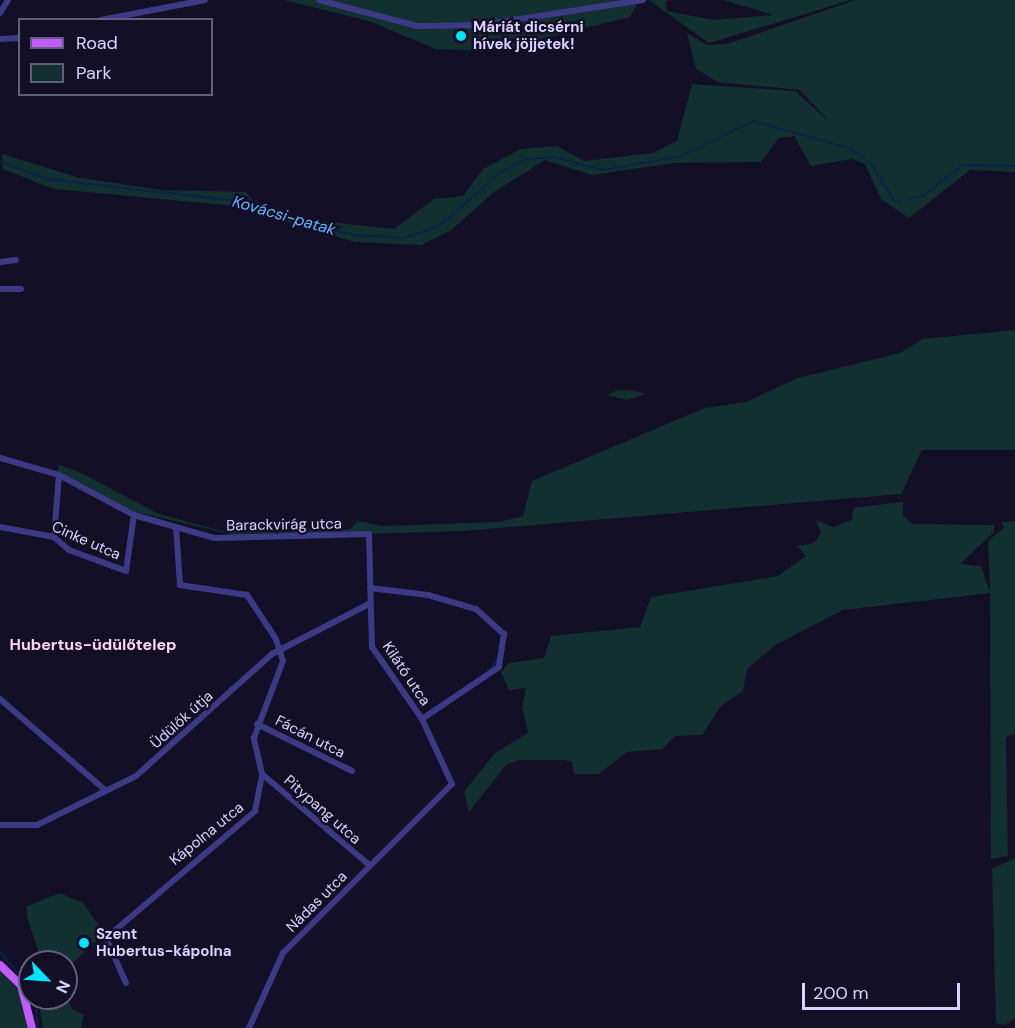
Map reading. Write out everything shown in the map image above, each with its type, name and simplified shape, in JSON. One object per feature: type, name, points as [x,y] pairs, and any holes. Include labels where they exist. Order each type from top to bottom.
[{"type":"main road","points":[[0,965],[21,985],[32,1028]]},
{"type":"street","points":[[0,13],[8,0]]},
{"type":"street","points":[[111,18],[205,0]]},
{"type":"street","points":[[319,0],[417,26],[481,25],[643,0]]},
{"type":"street","points":[[0,39],[18,38]]},
{"type":"street","points":[[0,262],[15,260]]},
{"type":"street","points":[[0,289],[21,289]]},
{"type":"street","name":"Barackvirág utca","points":[[0,458],[59,475],[134,514],[176,527],[236,540],[369,534]]},
{"type":"street","points":[[54,537],[59,475]]},
{"type":"street","name":"Cinke utca","points":[[0,527],[54,537],[75,552],[126,571],[134,514]]},
{"type":"street","points":[[176,527],[180,585],[247,594],[282,652]]},
{"type":"street","name":"Kilátó utca","points":[[369,534],[369,604],[374,653],[422,719],[452,784]]},
{"type":"street","points":[[370,588],[428,595],[476,609],[504,634],[499,667],[422,719]]},
{"type":"street","name":"Üdülők útja","points":[[1,822],[37,825],[147,768],[272,654],[282,652],[369,604]]},
{"type":"street","name":"Kápolna utca","points":[[126,983],[105,942],[176,874],[250,818],[260,797],[262,774],[254,744],[257,724],[282,666],[282,652]]},
{"type":"street","points":[[0,699],[105,790]]},
{"type":"street","name":"Fácán utca","points":[[257,724],[352,771]]},
{"type":"street","name":"Pitypang utca","points":[[262,774],[367,863]]},
{"type":"street","name":"Nádas utca","points":[[249,1028],[283,954],[367,863],[452,784]]},
{"type":"green space","points":[[284,0],[639,0],[630,17],[544,38],[519,50],[496,46],[484,51],[436,49],[369,21]]},
{"type":"green space","points":[[649,0],[673,0],[666,1],[667,11],[714,20],[773,15],[723,0],[851,0],[709,43]]},
{"type":"green space","points":[[856,0],[1015,0],[1015,172],[970,170],[909,218],[881,199],[865,164],[852,159],[811,166],[794,136],[779,138],[761,162],[674,163],[592,175],[545,160],[493,193],[450,231],[421,245],[355,242],[236,206],[54,189],[3,169],[2,154],[80,178],[162,190],[246,192],[253,201],[301,219],[394,229],[434,199],[463,196],[483,169],[521,149],[557,146],[584,161],[653,153],[677,141],[692,84],[795,91],[830,122],[800,90],[718,82],[696,69],[687,33],[707,45],[727,44]]},
{"type":"green space","points":[[1015,330],[1015,450],[922,450],[901,494],[464,531],[243,537],[124,509],[57,472],[59,465],[81,473],[159,514],[226,532],[350,529],[358,521],[383,526],[499,522],[523,516],[532,481],[705,408],[746,402],[798,378],[900,353],[923,339]]},
{"type":"green space","points":[[617,390],[631,390],[645,394],[627,400],[607,395]]},
{"type":"green space","points":[[903,502],[903,516],[912,524],[994,525],[994,532],[960,564],[981,566],[990,592],[988,541],[1004,528],[1002,522],[1015,521],[1015,734],[1006,737],[1008,856],[991,859],[990,593],[843,610],[775,645],[747,669],[743,691],[721,706],[702,735],[675,736],[662,749],[627,752],[599,774],[574,774],[572,762],[565,760],[519,760],[506,765],[469,812],[464,792],[494,754],[528,733],[522,707],[526,688],[509,690],[501,672],[509,663],[544,658],[551,636],[640,627],[651,597],[778,576],[806,556],[797,546],[814,543],[821,533],[816,520],[833,527],[852,520],[853,508]]},
{"type":"green space","points":[[1015,858],[1015,1018],[1005,1025],[996,1023],[992,869]]},
{"type":"green space","points":[[60,893],[83,903],[104,933],[78,958],[78,950],[38,950],[27,917],[27,906]]},
{"type":"green space","points":[[0,968],[18,989],[18,1010],[25,1010],[29,1028],[0,1028]]},
{"type":"green space","points":[[40,1010],[74,1010],[84,1015],[81,1028],[43,1028]]},
{"type":"waterway","name":"Kovácsi-patak","points":[[0,161],[47,179],[246,202],[285,219],[355,235],[405,238],[440,226],[498,174],[526,159],[555,157],[603,170],[682,156],[754,121],[852,149],[872,164],[895,202],[901,201]]},
{"type":"waterway","name":"Kovácsi-patak","points":[[908,199],[925,195],[962,165],[1015,166]]},
{"type":"waterway","points":[[489,671],[497,660]]},
{"type":"waterway","points":[[0,952],[18,972]]},
{"type":"waterway","points":[[37,1010],[38,1028]]},
{"type":"place","name":"Máriát dicsérni hívek jöjjetek!","points":[[461,36]]},
{"type":"place","name":"Szent Hubertus-kápolna","points":[[84,943]]},
{"type":"district","name":"Hubertus-üdülőtelep","points":[[93,645]]}]
